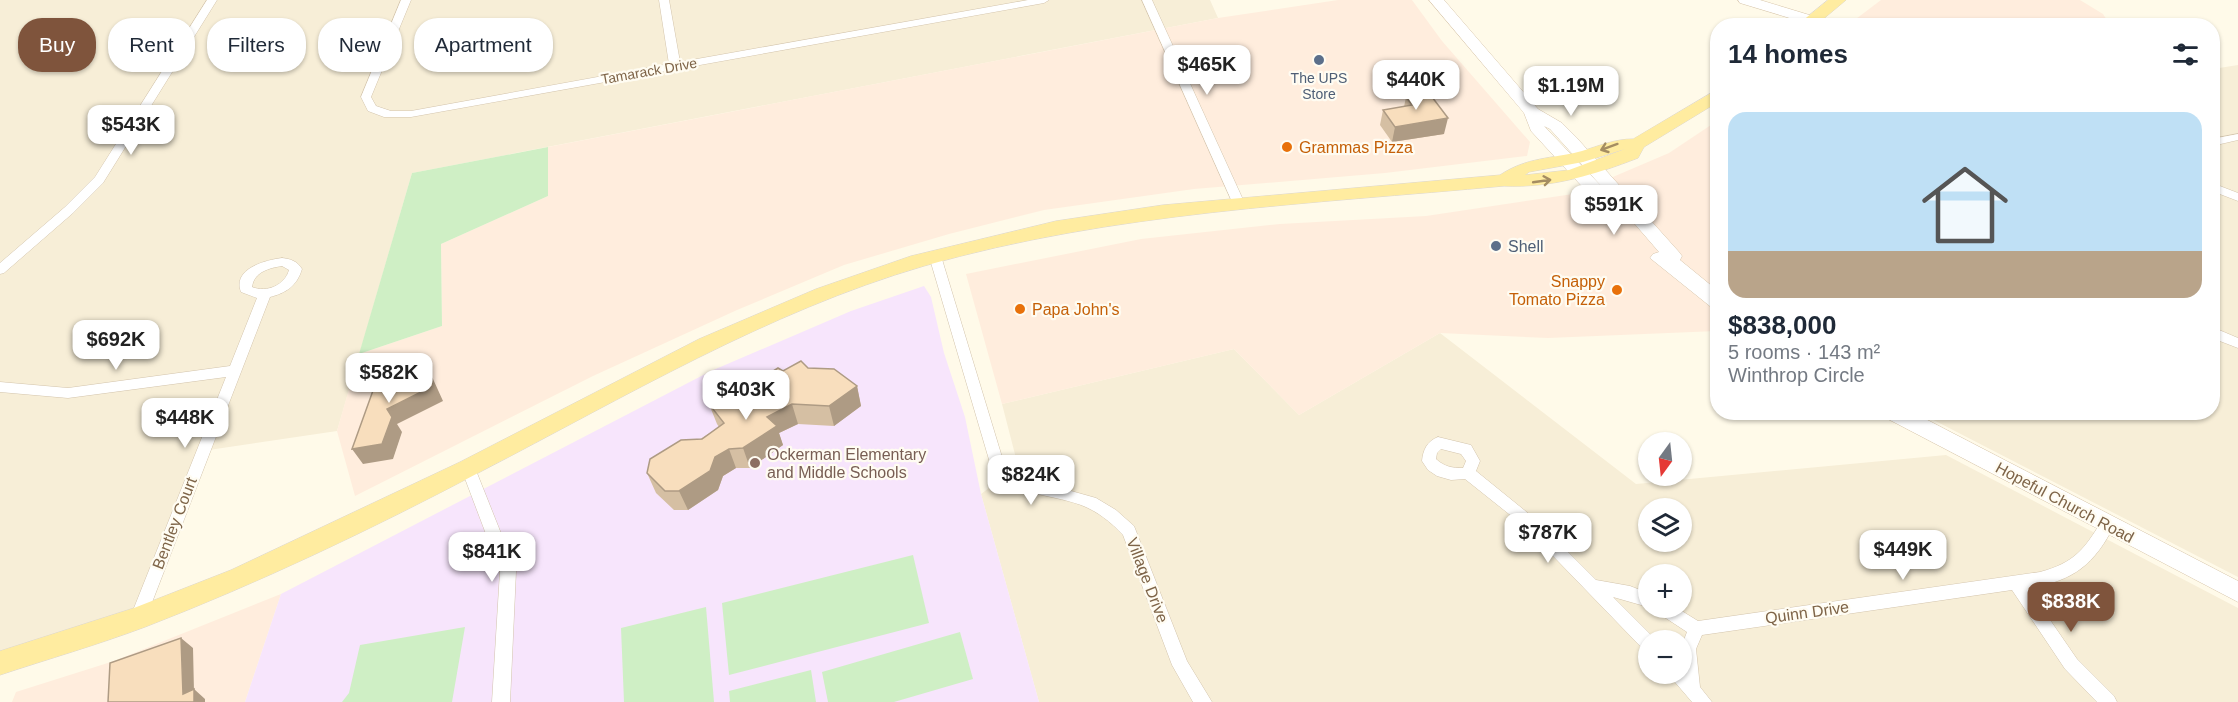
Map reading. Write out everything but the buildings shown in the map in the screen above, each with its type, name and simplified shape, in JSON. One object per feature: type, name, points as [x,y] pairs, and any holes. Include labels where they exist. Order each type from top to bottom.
[{"type":"main road","points":[[1436,0],[1532,112],[1537,128],[1580,164],[1660,259],[1671,262],[1710,295]]},
{"type":"main road","points":[[1745,0],[1794,18]]},
{"type":"main road","points":[[1814,18],[1838,0]]},
{"type":"main road","points":[[3,667],[138,618],[240,577],[468,468],[706,344],[762,318],[842,287],[935,256],[1056,227],[1163,211],[1504,180],[1534,183],[1580,164],[1632,154],[1636,144],[1710,99]]},
{"type":"main road","name":"Hopeful Church Road","points":[[1908,420],[2238,592]]},
{"type":"street","points":[[0,270],[69,210],[99,180],[212,0]]},
{"type":"street","name":"Tamarack Drive","points":[[406,0],[366,97],[372,109],[383,114],[411,114],[1044,0]]},
{"type":"street","points":[[664,0],[675,67]]},
{"type":"street","points":[[972,0],[976,12]]},
{"type":"street","points":[[1147,0],[1239,204]]},
{"type":"street","points":[[2220,141],[2238,137]]},
{"type":"street","points":[[2220,190],[2238,197]]},
{"type":"street","name":"Village Drive","points":[[935,256],[995,459],[1010,478],[1022,486],[1075,497],[1103,508],[1129,531],[1180,665],[1203,702]]},
{"type":"street","name":"Bentley Court","points":[[138,618],[232,371],[265,294]]},
{"type":"street","points":[[2220,335],[2238,343]]},
{"type":"street","points":[[0,387],[68,393],[232,371]]},
{"type":"street","points":[[468,468],[508,571],[501,702]]},
{"type":"street","points":[[1468,473],[1529,522],[1638,632]]},
{"type":"street","name":"Quinn Drive","points":[[1696,629],[2063,573],[2080,564],[2093,551],[2107,524]]},
{"type":"street","points":[[2014,582],[2071,664],[2108,702]]},
{"type":"street","points":[[1593,586],[1638,596]]},
{"type":"street","points":[[1679,618],[1696,629],[1688,649],[1697,696]]},
{"type":"street","points":[[1686,684],[1697,696]]},
{"type":"shaded area","points":[[0,0],[1210,0],[1218,18],[412,173],[337,431],[202,451],[138,618],[0,654]]},
{"type":"shaded area","points":[[1338,0],[1412,0],[1442,41],[1530,142],[1527,156],[1385,173],[1194,189],[1044,210],[949,234],[844,265],[737,310],[593,376],[355,496],[337,431],[359,354],[442,326],[441,244],[548,196],[548,147],[1218,18]]},
{"type":"shaded area","points":[[1881,0],[2080,0],[2103,14],[2106,18],[1857,18]]},
{"type":"shaded area","points":[[2238,65],[2238,577],[1934,420],[2220,420],[2220,68]]},
{"type":"shaded area","points":[[1710,126],[1710,331],[1548,338],[1440,333],[1299,415],[1234,349],[1002,404],[966,274],[1141,239],[1280,224],[1426,216],[1573,194],[1669,153]]},
{"type":"shaded area","name":"Ockerman Elementary and Middle Schools","points":[[924,286],[931,297],[944,353],[965,417],[981,494],[1039,702],[245,702],[281,594],[711,371],[851,311]]},
{"type":"shaded area","points":[[1440,333],[1638,486],[1692,486],[1692,479],[1946,455],[2238,608],[2238,702],[1039,702],[981,494],[1018,466],[1002,404],[1234,349],[1299,415]]},
{"type":"shaded area","points":[[281,594],[245,702],[12,702],[16,692],[114,661]]},
{"type":"green space","points":[[548,147],[548,196],[441,244],[442,326],[359,354],[412,173]]},
{"type":"green space","points":[[913,555],[929,623],[729,675],[722,603]]},
{"type":"green space","points":[[706,607],[714,702],[624,702],[621,628]]},
{"type":"green space","points":[[465,627],[452,702],[342,702],[349,693],[360,645]]},
{"type":"green space","points":[[960,632],[973,679],[894,702],[828,702],[822,672]]},
{"type":"green space","points":[[811,670],[816,702],[730,702],[729,691]]},
{"type":"place","name":"The UPS Store","points":[[1319,60]]},
{"type":"place","name":"Grammas Pizza","points":[[1287,147]]},
{"type":"place","name":"Shell","points":[[1496,246]]},
{"type":"place","name":"Snappy Tomato Pizza","points":[[1617,290]]},
{"type":"place","name":"Papa John's","points":[[1020,309]]},
{"type":"place","name":"Ockerman Elementary and Middle Schools","points":[[755,463]]}]
